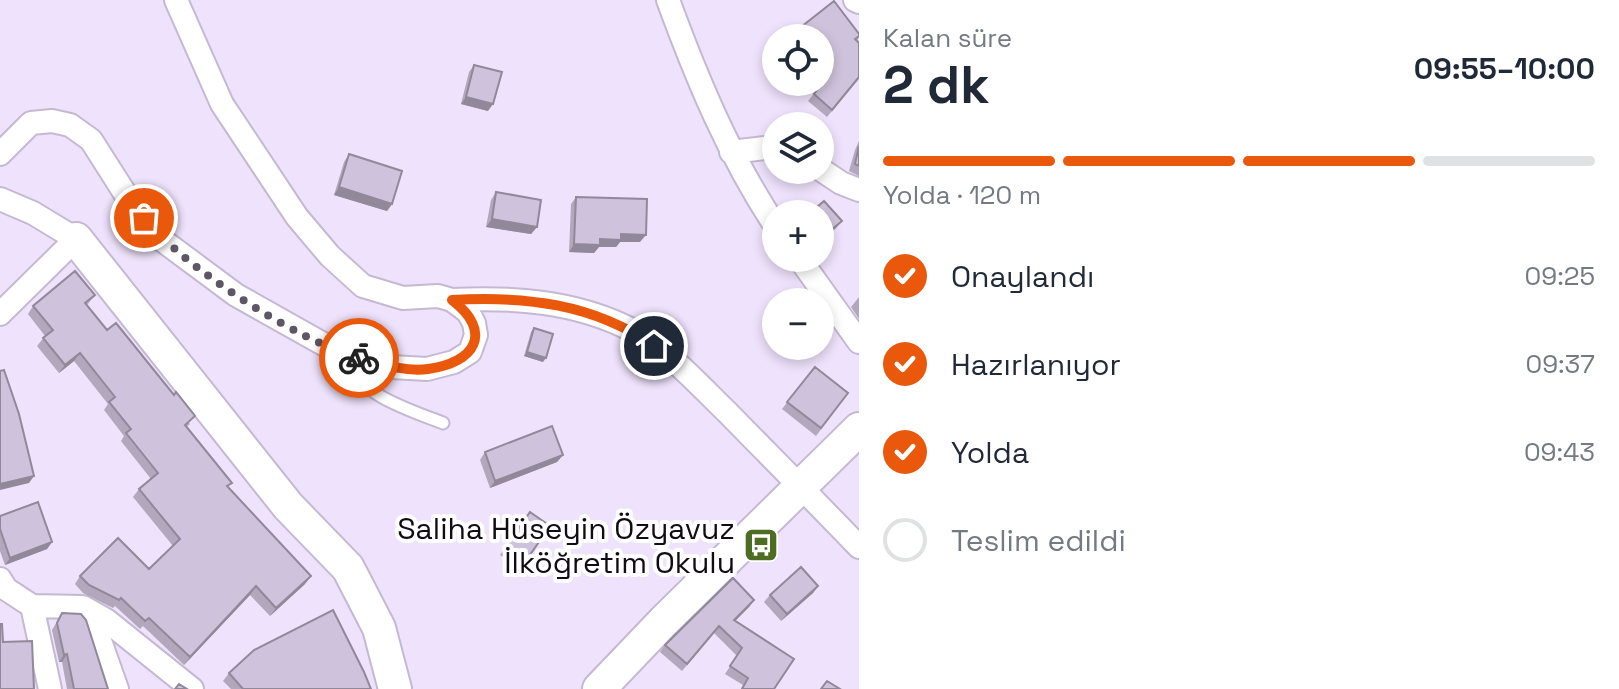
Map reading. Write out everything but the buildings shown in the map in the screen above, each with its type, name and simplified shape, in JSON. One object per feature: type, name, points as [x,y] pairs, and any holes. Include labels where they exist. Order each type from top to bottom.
[{"type":"street","points":[[176,0],[222,104],[297,217],[330,256],[363,286],[403,298],[438,296],[452,300],[503,297],[549,303],[591,314],[631,330],[676,362],[859,547]]},
{"type":"street","points":[[668,0],[696,76],[731,152],[762,204]]},
{"type":"street","points":[[0,154],[31,123],[52,121],[70,125],[91,140],[126,195],[162,240],[236,295],[334,350],[391,367],[427,369],[454,362],[470,352],[476,335],[468,312],[452,300]]},
{"type":"street","points":[[731,152],[762,148]]},
{"type":"street","points":[[834,178],[859,190]]},
{"type":"street","points":[[0,199],[33,213],[76,239],[288,506],[348,568],[379,628],[395,689]]},
{"type":"street","points":[[0,314],[76,239]]},
{"type":"street","points":[[809,272],[859,342]]},
{"type":"street","points":[[599,689],[859,429]]},
{"type":"street","points":[[0,579],[6,589],[32,606],[83,607],[106,620],[192,689]]},
{"type":"street","points":[[32,606],[50,689]]},
{"type":"street","points":[[83,607],[93,621],[117,689]]},
{"type":"lane","points":[[334,350],[350,373],[379,398],[443,423]]},
{"type":"way so far","points":[[144,218],[162,240],[236,295],[334,350],[359,358]]},
{"type":"place","name":"Saliha Hüseyin Özyavuz İlköğretim Okulu","points":[[761,545]]},
{"type":"route","points":[[359,358],[391,367],[427,369],[454,362],[470,352],[476,335],[468,312],[452,300],[503,297],[549,303],[591,314],[631,330],[654,346]]}]
